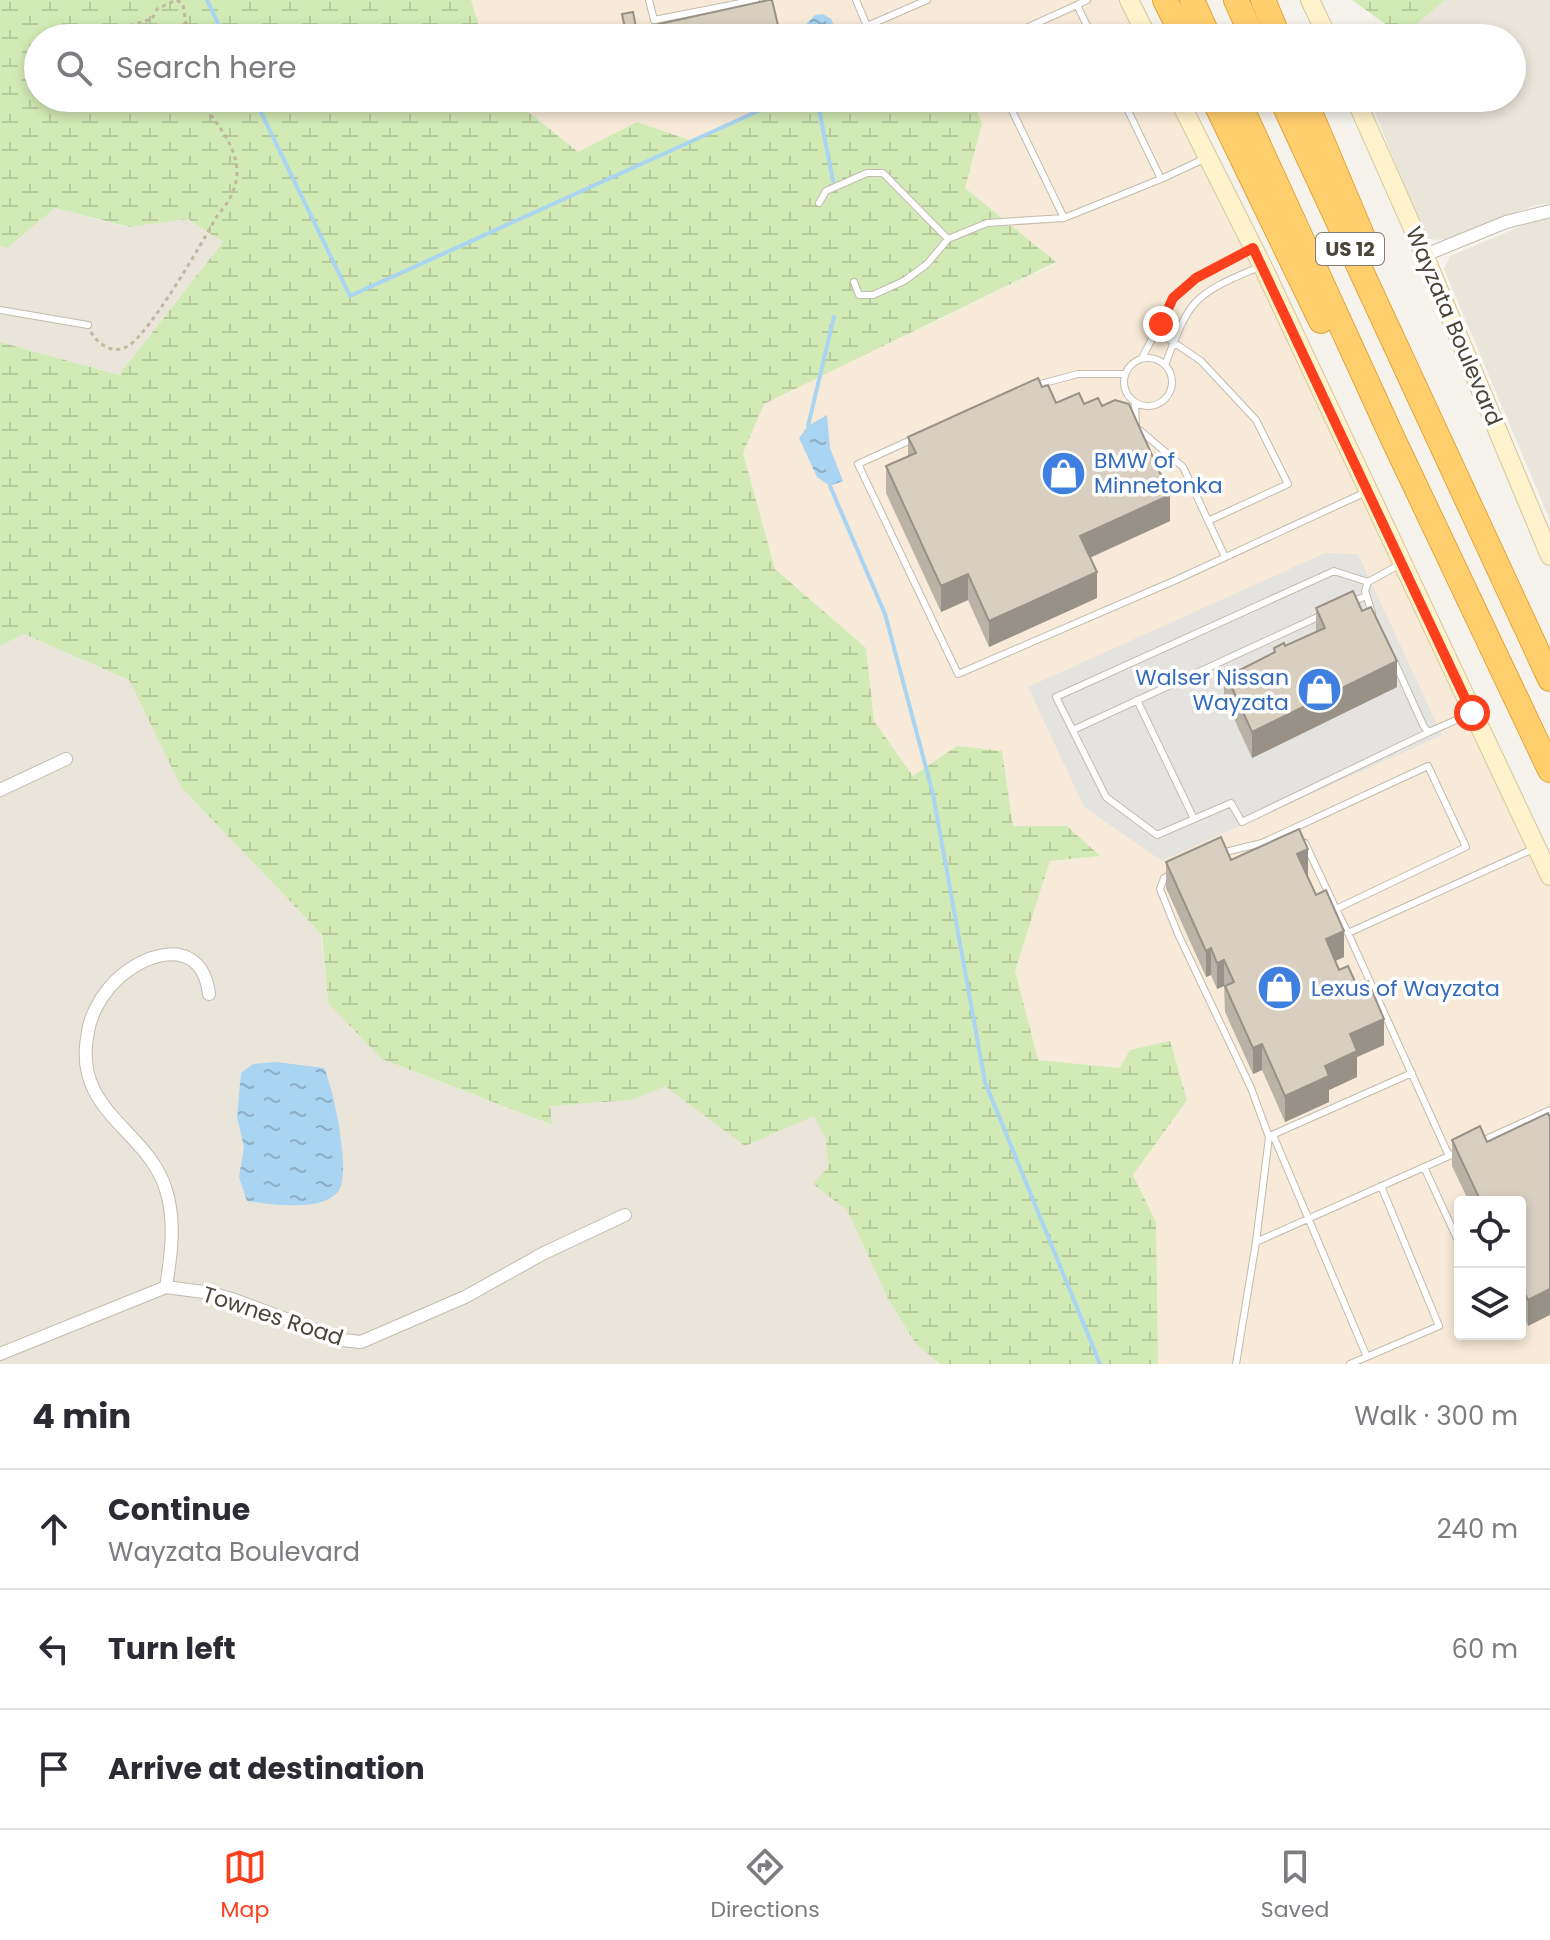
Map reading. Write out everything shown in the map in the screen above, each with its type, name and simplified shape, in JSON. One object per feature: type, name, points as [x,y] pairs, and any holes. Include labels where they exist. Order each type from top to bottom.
[{"type":"highway","points":[[1165,0],[1177,24]]},
{"type":"highway","points":[[1192,0],[1203,24]]},
{"type":"highway","points":[[1236,0],[1247,24]]},
{"type":"highway","points":[[1263,0],[1273,24]]},
{"type":"highway","points":[[1220,112],[1348,375],[1393,439]]},
{"type":"highway","name":"US 12","points":[[1243,112],[1393,439],[1550,770]]},
{"type":"highway","name":"US 12","points":[[1287,112],[1550,679]]},
{"type":"highway","points":[[1310,112],[1370,254],[1420,400]]},
{"type":"street","points":[[1129,0],[1141,24]]},
{"type":"street","points":[[1310,0],[1321,24]]},
{"type":"street","points":[[1185,112],[1262,265],[1550,876]]},
{"type":"street","name":"Wayzata Boulevard","points":[[1361,112],[1425,255],[1550,556]]},
{"type":"street","points":[[1425,255],[1506,222],[1550,211]]},
{"type":"street","points":[[0,790],[66,759]]},
{"type":"street","points":[[166,1287],[172,1234],[166,1190],[157,1169],[143,1150],[99,1102],[90,1080],[86,1056],[88,1032],[95,1010],[108,989],[125,973],[146,960],[168,953],[182,955],[202,970],[209,994]]},
{"type":"street","name":"Townes Road","points":[[0,1354],[166,1287],[211,1293],[342,1340],[361,1342],[465,1297],[544,1253],[625,1215]]},
{"type":"lane","points":[[649,0],[654,20],[756,0]]},
{"type":"lane","points":[[856,0],[866,24]]},
{"type":"lane","points":[[872,24],[927,0]]},
{"type":"lane","points":[[1035,24],[1087,0]]},
{"type":"lane","points":[[1077,5],[1086,24]]},
{"type":"lane","points":[[1013,112],[1064,218]]},
{"type":"lane","points":[[1129,112],[1161,179]]},
{"type":"lane","points":[[854,282],[859,295],[873,295],[904,281],[927,264],[948,239],[987,223],[1064,218],[1208,158]]},
{"type":"lane","points":[[819,203],[826,191],[867,173],[883,173],[948,239]]},
{"type":"lane","points":[[1142,358],[1173,298],[1196,278],[1253,248]]},
{"type":"lane","points":[[1165,365],[1195,304],[1213,290],[1262,265]]},
{"type":"lane","points":[[0,310],[88,325]]},
{"type":"lane","points":[[1157,331],[1201,361],[1256,420],[1288,484],[1208,521]]},
{"type":"lane","points":[[1151,358],[1165,365],[1172,378],[1169,394],[1158,404],[1142,406],[1135,403],[1124,390],[1125,374],[1135,361],[1151,358]]},
{"type":"lane","points":[[1030,387],[1078,374],[1125,374]]},
{"type":"lane","points":[[1135,403],[1136,427],[1183,467],[1225,557]]},
{"type":"lane","points":[[926,433],[858,464],[958,674],[1369,491]]},
{"type":"lane","points":[[1403,563],[1368,582],[1334,571],[1056,697],[1106,797],[1157,835],[1231,803],[1242,822],[1472,713]]},
{"type":"lane","points":[[1368,582],[1366,596],[1377,623]]},
{"type":"lane","points":[[1337,609],[1366,596]]},
{"type":"lane","points":[[1073,730],[1323,615]]},
{"type":"lane","points":[[1388,648],[1429,732]]},
{"type":"lane","points":[[1137,700],[1194,819]]},
{"type":"lane","points":[[1213,857],[1262,843],[1428,766],[1466,847],[1336,909]]},
{"type":"lane","points":[[1297,827],[1449,1156]]},
{"type":"lane","points":[[1348,933],[1536,847]]},
{"type":"lane","points":[[1176,873],[1164,878],[1160,889],[1309,1219],[1367,1357]]},
{"type":"lane","points":[[1271,1136],[1412,1073]]},
{"type":"lane","points":[[1476,1143],[1550,1110]]},
{"type":"lane","points":[[1236,1364],[1271,1136]]},
{"type":"lane","points":[[1256,1242],[1463,1150]]},
{"type":"lane","points":[[1424,1167],[1454,1232]]},
{"type":"lane","points":[[1350,1364],[1439,1326],[1381,1186]]},
{"type":"path","points":[[135,24],[152,19],[157,9],[176,0],[183,5],[186,24]]},
{"type":"path","points":[[88,325],[96,341],[109,349],[131,345],[157,311],[217,216],[229,203],[237,179],[238,162],[229,140],[209,112]]},
{"type":"shaded area","points":[[471,0],[1129,0],[1141,24],[479,24]]},
{"type":"shaded area","points":[[1445,0],[1550,0],[1550,203],[1536,205],[1446,239],[1425,237],[1375,112],[1526,112],[1526,24],[1415,24]]},
{"type":"shaded area","points":[[529,112],[756,112],[692,141],[637,122],[578,152]]},
{"type":"shaded area","points":[[978,112],[1185,112],[1550,876],[1550,1364],[1158,1364],[1156,1222],[1133,1175],[1187,1100],[1120,1068],[1037,1060],[1015,971],[1050,861],[1099,856],[1067,826],[1013,826],[957,746],[914,777],[874,721],[866,648],[775,569],[743,453],[764,404],[1056,263],[965,188],[982,124]]},
{"type":"shaded area","points":[[55,208],[126,227],[188,219],[223,242],[119,375],[0,342],[0,240]]},
{"type":"shaded area","points":[[1550,218],[1550,520],[1444,269],[1450,256],[1538,219]]},
{"type":"shaded area","points":[[1325,553],[1358,554],[1442,735],[1162,861],[1084,807],[1028,687]]},
{"type":"shaded area","points":[[24,634],[131,682],[181,787],[321,934],[328,1003],[397,1065],[551,1125],[549,1106],[632,1100],[666,1085],[745,1146],[814,1115],[827,1139],[828,1167],[816,1185],[847,1210],[885,1293],[916,1344],[938,1364],[0,1364],[0,646]]},
{"type":"green space","points":[[0,0],[471,0],[479,24],[24,24],[24,112],[529,112],[578,152],[637,122],[692,141],[756,112],[978,112],[982,124],[965,188],[1056,262],[764,404],[743,453],[775,569],[866,648],[874,721],[913,776],[957,746],[1002,751],[1013,826],[1067,826],[1100,856],[1050,861],[1015,971],[1038,1060],[1120,1068],[1130,1050],[1170,1041],[1187,1100],[1133,1175],[1156,1222],[1158,1364],[940,1364],[916,1344],[888,1299],[847,1210],[813,1184],[828,1167],[826,1139],[814,1116],[745,1146],[665,1086],[632,1100],[550,1106],[552,1125],[382,1059],[328,1003],[322,935],[181,787],[130,681],[24,634],[0,646],[0,342],[119,375],[223,242],[188,219],[129,227],[55,208],[7,248],[0,246]]},
{"type":"green space","points":[[1352,0],[1445,0],[1416,24],[1385,24]]},
{"type":"water","points":[[823,14],[833,24],[806,24],[815,15]]},
{"type":"water","points":[[827,415],[830,448],[843,481],[830,486],[817,477],[799,438],[808,426]]},
{"type":"water","points":[[276,1062],[324,1068],[328,1078],[340,1132],[343,1169],[337,1193],[319,1203],[294,1205],[247,1201],[239,1177],[244,1147],[237,1117],[241,1073],[253,1064]]},
{"type":"building","points":[[772,0],[778,24],[659,24]]},
{"type":"building","points":[[633,12],[635,24],[624,24],[622,14]]},
{"type":"building","points":[[1038,378],[1042,387],[1048,385],[1056,403],[1079,393],[1084,404],[1098,398],[1102,406],[1115,400],[1129,404],[1170,495],[1080,536],[1097,572],[989,621],[968,574],[941,586],[886,466],[916,453],[908,437]]},
{"type":"building","name":"Walser Nissan Wayzata","points":[[1353,591],[1362,611],[1371,607],[1397,661],[1252,732],[1224,670],[1240,670],[1275,652],[1274,648],[1284,643],[1285,646],[1325,628],[1316,608]]},
{"type":"building","name":"Lexus of Wayzata","points":[[1299,829],[1308,849],[1297,854],[1316,895],[1326,890],[1344,931],[1326,939],[1339,970],[1348,966],[1357,986],[1368,981],[1384,1019],[1350,1034],[1357,1051],[1325,1066],[1329,1076],[1285,1096],[1262,1044],[1253,1048],[1225,986],[1234,982],[1224,960],[1217,963],[1211,948],[1206,951],[1166,862],[1221,837],[1231,860]]},
{"type":"building","points":[[1548,1113],[1550,1289],[1528,1300],[1526,1196],[1478,1196],[1452,1140],[1480,1126],[1487,1142]]},
{"type":"waterway","points":[[207,0],[218,24]]},
{"type":"waterway","points":[[261,112],[350,296],[756,112]]},
{"type":"waterway","points":[[820,112],[833,181]]},
{"type":"waterway","points":[[808,426],[834,317]]},
{"type":"waterway","points":[[830,486],[885,614],[933,794],[985,1082],[1100,1364]]},
{"type":"place","name":"BMW of Minnetonka","points":[[1063,473]]},
{"type":"place","name":"Walser Nissan Wayzata","points":[[1320,690]]},
{"type":"place","name":"Lexus of Wayzata","points":[[1280,988]]},
{"type":"route","points":[[1161,324],[1173,298],[1196,278],[1253,248],[1472,713]]}]
